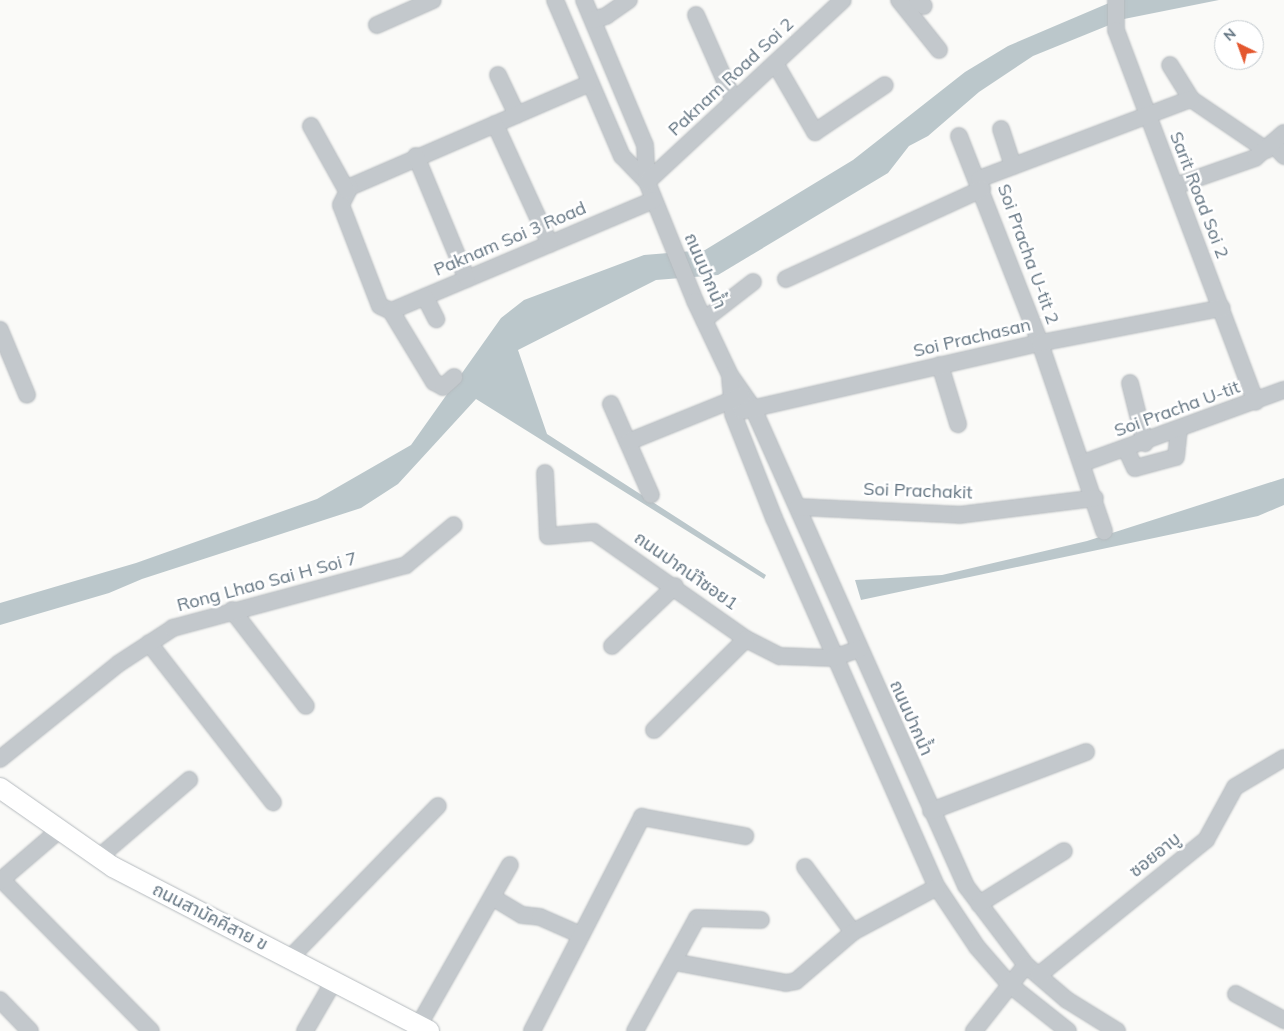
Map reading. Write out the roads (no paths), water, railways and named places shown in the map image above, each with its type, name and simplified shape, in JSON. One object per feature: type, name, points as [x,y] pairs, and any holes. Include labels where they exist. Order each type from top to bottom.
[{"type":"main road","name":"ถนนสามัคคีสาย ข","points":[[0,788],[57,832],[98,858],[424,1028]]},
{"type":"street","points":[[377,25],[433,0]]},
{"type":"street","name":"ถนนปากน้ำ","points":[[554,0],[588,84],[622,156],[647,182]]},
{"type":"street","name":"ถนนปากน้ำ","points":[[584,0],[646,144],[647,182],[695,301],[730,375],[833,658],[937,887],[977,947],[1010,985],[1068,1031]]},
{"type":"street","points":[[593,20],[606,16],[630,0]]},
{"type":"street","points":[[899,0],[939,50]]},
{"type":"street","name":"Sarit Road Soi 2","points":[[1116,0],[1116,30],[1256,402]]},
{"type":"street","name":"Paknam Road Soi 2","points":[[647,182],[838,2]]},
{"type":"street","points":[[696,15],[734,101]]},
{"type":"street","points":[[775,63],[815,132],[885,85]]},
{"type":"street","points":[[1170,65],[1191,99],[1274,142],[1284,156]]},
{"type":"street","points":[[498,75],[517,115]]},
{"type":"street","points":[[454,377],[442,387],[434,382],[386,310],[341,205],[347,191],[358,181],[588,84]]},
{"type":"street","points":[[786,279],[1013,166],[1191,99]]},
{"type":"street","points":[[495,124],[550,244]]},
{"type":"street","points":[[311,126],[347,191]]},
{"type":"street","points":[[1001,129],[1013,166]]},
{"type":"street","name":"Soi Pracha U-tit 2","points":[[959,136],[980,184],[1040,343],[1095,498],[1104,531]]},
{"type":"street","points":[[1175,186],[1255,158],[1274,142]]},
{"type":"street","points":[[416,156],[467,279]]},
{"type":"street","name":"Paknam Soi 3 Road","points":[[386,310],[467,279],[654,200]]},
{"type":"street","points":[[704,320],[752,282]]},
{"type":"street","points":[[425,296],[436,319]]},
{"type":"street","name":"Soi Prachasan","points":[[628,442],[740,404],[1222,308]]},
{"type":"street","points":[[0,330],[27,395]]},
{"type":"street","points":[[940,365],[958,424]]},
{"type":"street","points":[[1130,383],[1145,442]]},
{"type":"street","name":"Soi Pracha U-tit","points":[[1083,463],[1179,430],[1284,390]]},
{"type":"street","points":[[611,404],[651,495]]},
{"type":"street","name":"ถนนปากน้ำ","points":[[740,404],[798,507],[859,650],[966,886],[1033,970],[1067,1000],[1117,1031]]},
{"type":"street","points":[[1126,449],[1135,468],[1176,456],[1179,430]]},
{"type":"street","name":"ถนนปากนำ้ซอย1","points":[[544,473],[548,536],[594,532],[675,586],[746,639],[780,656],[833,658],[859,650]]},
{"type":"street","name":"Soi Prachakit","points":[[798,507],[960,515],[1095,498]]},
{"type":"street","name":"Rong Lhao Sai H Soi 7","points":[[0,759],[149,642],[195,620],[406,564],[454,525]]},
{"type":"street","points":[[612,646],[675,586]]},
{"type":"street","points":[[232,610],[306,706]]},
{"type":"street","points":[[654,730],[746,639]]},
{"type":"street","points":[[149,642],[273,802]]},
{"type":"street","points":[[931,811],[1086,752]]},
{"type":"street","name":"ซอยอาบู","points":[[974,1031],[1010,985],[1033,970],[1206,840],[1236,787],[1284,758]]},
{"type":"street","points":[[98,858],[189,780]]},
{"type":"street","points":[[290,958],[438,806]]},
{"type":"street","points":[[532,1031],[642,817],[745,836]]},
{"type":"street","points":[[57,832],[1,880],[151,1031]]},
{"type":"street","points":[[979,904],[1064,851]]},
{"type":"street","points":[[424,1028],[510,865]]},
{"type":"street","points":[[805,867],[853,932]]},
{"type":"street","points":[[674,962],[786,983],[796,981],[853,932],[937,887]]},
{"type":"street","points":[[492,897],[530,918],[540,917],[581,935]]},
{"type":"street","points":[[635,1031],[697,918],[761,920]]},
{"type":"street","points":[[304,1031],[334,981]]},
{"type":"street","points":[[1236,994],[1284,1020]]},
{"type":"street","points":[[0,1000],[30,1031]]}]
